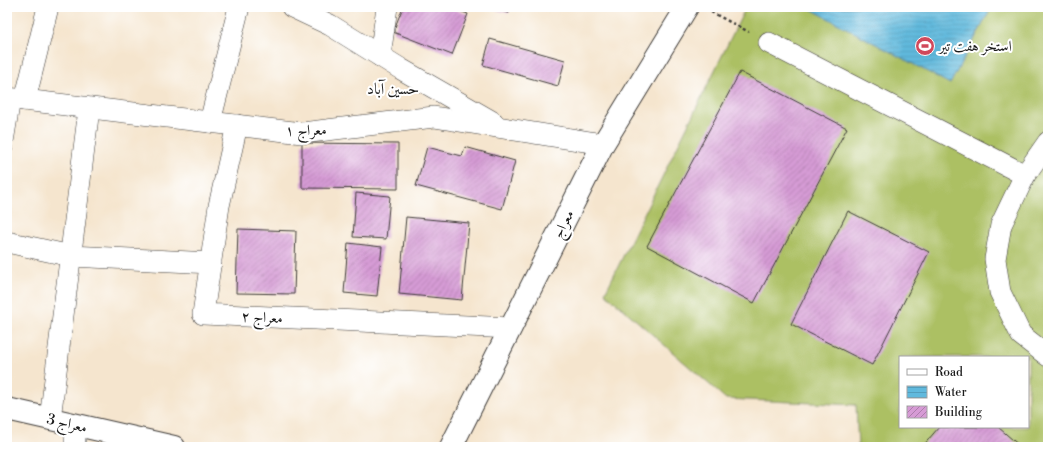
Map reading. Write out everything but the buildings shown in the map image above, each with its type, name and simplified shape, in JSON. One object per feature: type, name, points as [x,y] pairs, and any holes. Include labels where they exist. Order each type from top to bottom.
[{"type":"street","points":[[16,99],[48,7]]},
{"type":"street","points":[[210,122],[239,7]]},
{"type":"street","points":[[292,7],[330,25],[503,128]]},
{"type":"street","points":[[380,56],[387,7]]},
{"type":"street","name":"معراج","points":[[451,447],[603,144],[687,7]]},
{"type":"street","points":[[769,43],[1025,175]]},
{"type":"street","name":"معراج ۱","points":[[16,99],[89,109],[302,133],[434,117],[603,144]]},
{"type":"street","points":[[50,419],[89,109]]},
{"type":"street","name":"معراج ۲","points":[[237,125],[219,206],[203,314],[511,328]]},
{"type":"street","points":[[1048,142],[1025,175],[1001,225],[995,260],[1000,292],[1021,335],[1048,356]]},
{"type":"street","points":[[7,242],[70,256],[211,263]]},
{"type":"street","name":"معراج 3","points":[[7,410],[174,447]]},
{"type":"street","points":[[75,425],[75,447]]},
{"type":"lane","points":[[7,148],[16,99]]},
{"type":"path","points":[[708,11],[769,43]]},
{"type":"green space","points":[[746,7],[1048,7],[1048,447],[858,447],[856,405],[726,399],[605,293]]},
{"type":"water","name":"استخر هفت تیر","points":[[807,7],[992,7],[950,84]]},
{"type":"place","name":"استخر هفت تیر","points":[[925,46]]},
{"type":"district","name":"حسین آباد","points":[[393,88]]}]
